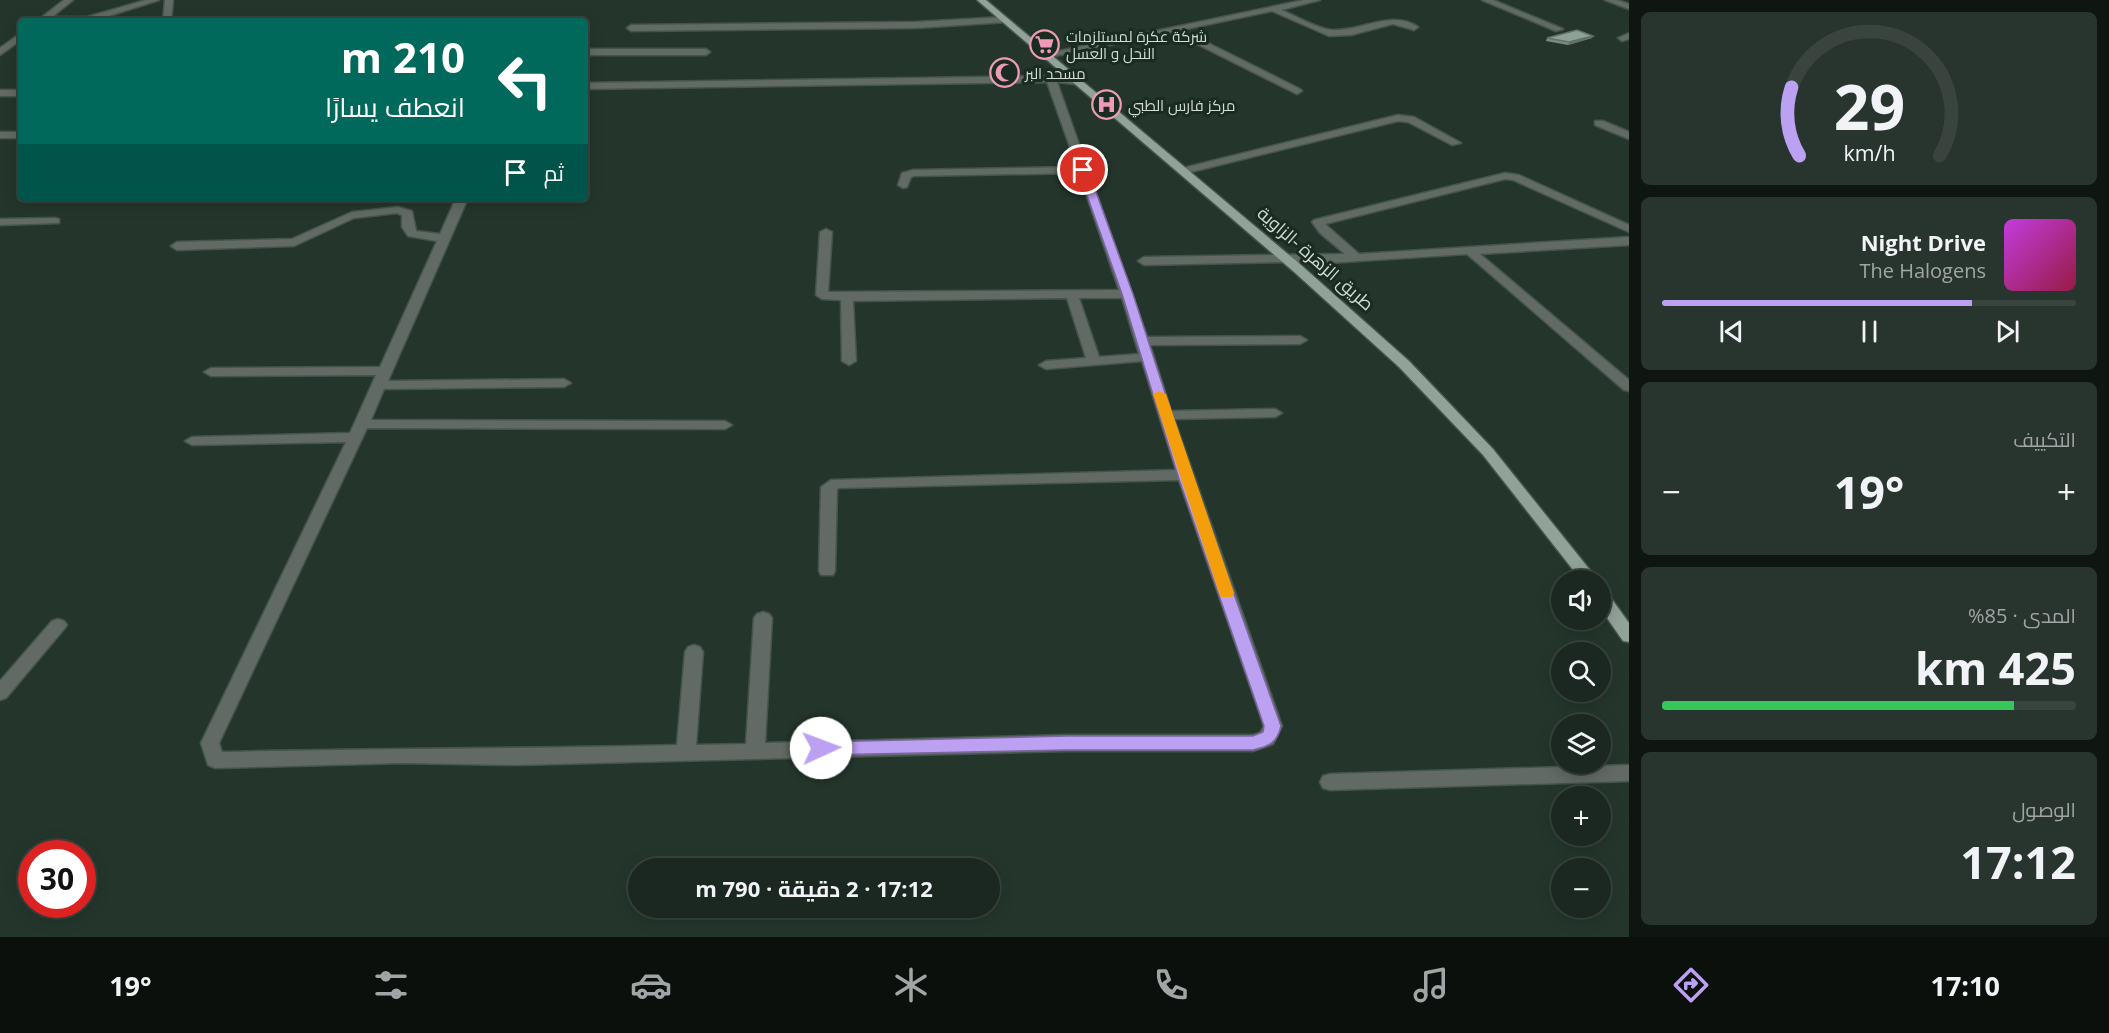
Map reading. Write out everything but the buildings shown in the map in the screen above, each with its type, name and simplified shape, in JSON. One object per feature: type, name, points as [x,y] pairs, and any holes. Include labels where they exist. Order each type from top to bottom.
[{"type":"main road","name":"طريق الزهرة -الزاوية","points":[[981,0],[1045,55],[1057,76],[1075,81],[1286,258],[1404,364],[1479,442],[1542,517],[1582,570]]},
{"type":"main road","points":[[1611,611],[1629,636]]},
{"type":"street","points":[[45,18],[69,0]]},
{"type":"street","points":[[94,18],[155,0]]},
{"type":"street","points":[[167,18],[169,0]]},
{"type":"street","points":[[1045,55],[1316,0]]},
{"type":"street","points":[[1486,0],[1558,28]]},
{"type":"street","points":[[1609,0],[1629,7]]},
{"type":"street","points":[[1273,9],[1329,33],[1351,32],[1396,21],[1414,27]]},
{"type":"street","points":[[631,28],[916,25],[1004,20]]},
{"type":"street","points":[[1174,29],[1297,91]]},
{"type":"street","points":[[0,51],[18,38]]},
{"type":"street","points":[[588,52],[706,52]]},
{"type":"street","points":[[461,201],[358,431],[210,743],[215,760],[1057,743],[1253,743],[1266,740],[1271,735],[1273,726],[1185,475],[1127,294],[1083,170],[1057,76],[588,86]]},
{"type":"street","points":[[0,93],[18,93]]},
{"type":"street","points":[[1183,171],[1398,118],[1410,119],[1456,143]]},
{"type":"street","points":[[1599,123],[1629,136]]},
{"type":"street","points":[[0,135],[18,135]]},
{"type":"street","points":[[903,185],[906,175],[913,173],[1083,170]]},
{"type":"street","points":[[1357,258],[1324,231],[1318,222],[1504,176],[1515,177],[1629,229]]},
{"type":"street","points":[[177,246],[294,242],[352,216],[398,210],[408,213],[408,227],[412,234],[444,238]]},
{"type":"street","points":[[0,222],[55,222]]},
{"type":"street","points":[[826,232],[822,295],[848,297],[1127,294]]},
{"type":"street","points":[[1144,261],[1286,258],[1313,260],[1629,241]]},
{"type":"street","points":[[1470,251],[1629,387]]},
{"type":"street","points":[[1297,268],[1313,260]]},
{"type":"street","points":[[1072,295],[1094,362]]},
{"type":"street","points":[[848,297],[849,361]]},
{"type":"street","points":[[1142,341],[1300,340]]},
{"type":"street","points":[[1046,365],[1148,357]]},
{"type":"street","points":[[211,372],[564,383]]},
{"type":"street","points":[[1166,415],[1275,413]]},
{"type":"street","points":[[192,441],[358,431],[627,423],[726,425]]},
{"type":"street","points":[[827,571],[829,488],[836,483],[1185,475]]},
{"type":"street","points":[[756,750],[763,618]]},
{"type":"street","points":[[0,693],[57,625]]},
{"type":"street","points":[[686,752],[694,652]]},
{"type":"street","points":[[1330,782],[1629,773]]},
{"type":"slow traffic","points":[[1159,394],[1186,479],[1227,593]]},
{"type":"place","name":"شركة عكرة لمستلزمات النحل و العسل","points":[[1045,45]]},
{"type":"place","name":"مسحد البر","points":[[1004,73]]},
{"type":"place","name":"مركز فارس الطبي","points":[[1107,105]]},
{"type":"route","points":[[821,748],[1068,743],[1253,743],[1266,740],[1271,735],[1273,726],[1186,479],[1127,294],[1083,170]]}]
